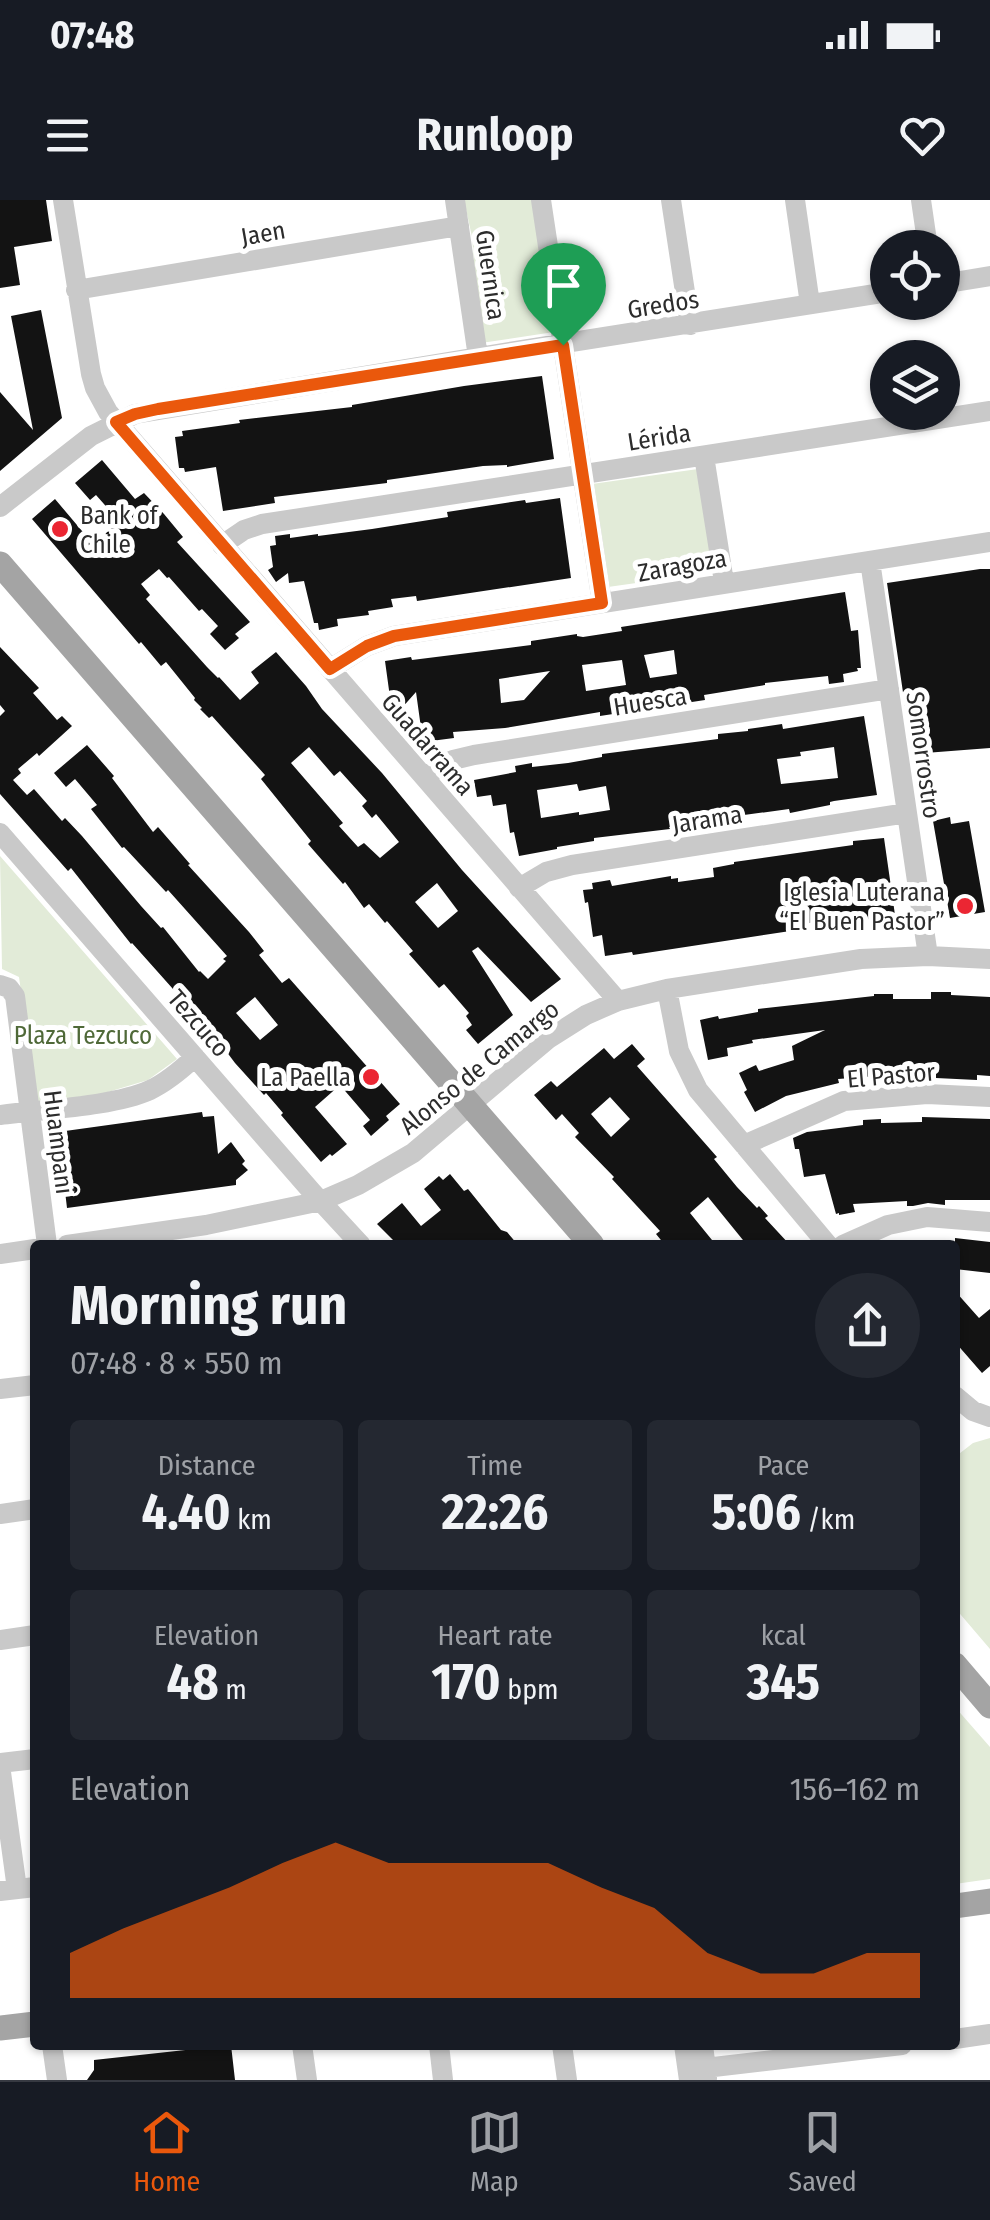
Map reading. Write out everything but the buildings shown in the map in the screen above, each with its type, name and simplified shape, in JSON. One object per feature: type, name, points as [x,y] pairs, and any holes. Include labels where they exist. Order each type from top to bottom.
[{"type":"main road","points":[[0,564],[588,1240]]},
{"type":"main road","points":[[960,1671],[990,1706]]},
{"type":"main road","points":[[960,1905],[990,1901]]},
{"type":"main road","points":[[0,2028],[30,2025]]},
{"type":"street","name":"Guadarrama","points":[[62,200],[95,388],[116,422],[618,1001]]},
{"type":"street","name":"Guernica","points":[[455,200],[478,357]]},
{"type":"street","points":[[542,200],[602,603]]},
{"type":"street","points":[[670,200],[690,325]]},
{"type":"street","points":[[795,200],[810,304]]},
{"type":"street","points":[[921,200],[925,230]]},
{"type":"street","name":"Jaen","points":[[76,290],[458,226]]},
{"type":"street","points":[[960,281],[990,276]]},
{"type":"street","name":"Gredos","points":[[0,507],[63,456],[135,414],[870,295]]},
{"type":"street","name":"Lérida","points":[[222,545],[244,530],[262,524],[990,411]]},
{"type":"street","points":[[704,456],[724,582]]},
{"type":"street","name":"Zaragoza","points":[[330,669],[367,646],[394,636],[990,542]]},
{"type":"street","name":"Somorrostro","points":[[870,560],[928,956]]},
{"type":"street","name":"Huesca","points":[[424,778],[453,760],[474,755],[888,689]]},
{"type":"street","name":"Jarama","points":[[520,888],[546,872],[572,866],[907,813]]},
{"type":"street","name":"Tezcuco","points":[[0,832],[356,1240]]},
{"type":"street","name":"Alonso de Camargo","points":[[137,1240],[208,1235],[321,1201],[358,1185],[413,1152],[548,1038],[618,1001],[667,988],[861,959],[990,958]]},
{"type":"street","name":"Huampani","points":[[4,986],[16,996],[46,1240]]},
{"type":"street","points":[[667,988],[675,1038],[690,1077],[706,1102],[824,1240]]},
{"type":"street","points":[[0,1114],[136,1096],[168,1080],[195,1057]]},
{"type":"street","name":"El Pastor","points":[[744,1144],[844,1101],[926,1094],[990,1098]]},
{"type":"street","points":[[854,1240],[888,1225],[926,1218],[990,1222]]},
{"type":"street","points":[[0,1254],[30,1250]]},
{"type":"street","points":[[0,1389],[30,1385]]},
{"type":"street","points":[[960,1400],[973,1411],[990,1416]]},
{"type":"street","points":[[0,1514],[30,1511]]},
{"type":"street","points":[[0,1640],[30,1637]]},
{"type":"street","points":[[17,1889],[0,1764],[30,1760]]},
{"type":"street","points":[[960,2038],[990,2034]]},
{"type":"street","points":[[53,2050],[57,2080]]},
{"type":"street","points":[[303,2050],[306,2080]]},
{"type":"street","points":[[440,2050],[444,2080]]},
{"type":"street","points":[[563,2050],[567,2080]]},
{"type":"street","points":[[686,2050],[697,2075]]},
{"type":"street","points":[[697,2075],[702,2050]]},
{"type":"street","points":[[697,2075],[868,2050]]},
{"type":"green space","points":[[464,200],[534,200],[554,332],[481,343],[472,237]]},
{"type":"green space","points":[[698,469],[714,572],[608,587],[592,484]]},
{"type":"green space","name":"Plaza Tezcuco","points":[[0,856],[177,1059],[148,1080],[98,1095],[36,1102],[19,977],[2,969]]},
{"type":"green space","points":[[990,1438],[990,1649],[960,1614],[960,1453],[973,1443]]},
{"type":"green space","points":[[960,1713],[990,1747],[990,1879],[960,1883]]},
{"type":"place","name":"Bank of Chile","points":[[60,529]]},
{"type":"place","name":"Iglesia Luterana “El Buen Pastor”","points":[[965,906]]},
{"type":"place","name":"La Paella","points":[[371,1077]]},
{"type":"route","points":[[563,345],[602,603],[394,636],[367,646],[330,669],[116,422],[158,409],[563,345]]}]
